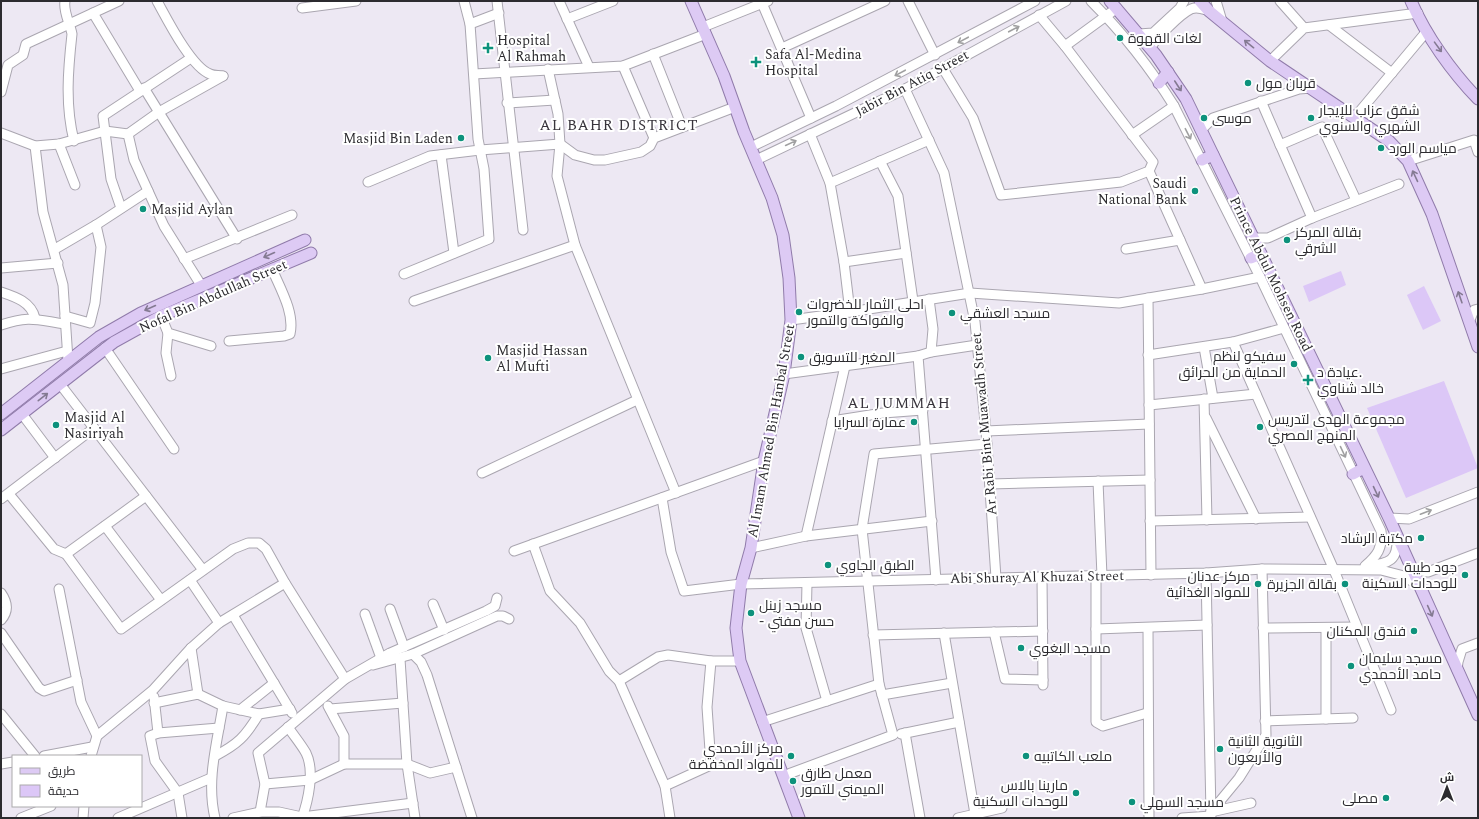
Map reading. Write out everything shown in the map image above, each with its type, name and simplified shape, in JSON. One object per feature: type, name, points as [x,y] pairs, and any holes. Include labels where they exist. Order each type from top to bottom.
[{"type":"main road","name":"Al Imam Ahmed Bin Hanbal Street","points":[[691,1],[772,198],[783,235],[789,278],[791,320],[784,374],[764,461],[751,548],[741,584],[736,628],[740,661],[799,818]]},
{"type":"main road","points":[[1200,1],[1223,23],[1270,60],[1389,141],[1408,161],[1432,214],[1478,347]]},
{"type":"main road","points":[[1411,1],[1428,31],[1467,88],[1478,99]]},
{"type":"main road","name":"Prince Abdul Mohsen Road","points":[[1114,4],[1168,72],[1186,99],[1202,130],[1252,238],[1256,256],[1364,468],[1478,716]]},
{"type":"main road","points":[[1159,83],[1168,72]]},
{"type":"main road","points":[[1202,160],[1213,155]]},
{"type":"main road","name":"Nofal Bin Abdullah Street","points":[[1,414],[68,356],[141,312],[305,240]]},
{"type":"main road","name":"Nofal Bin Abdullah Street","points":[[1,430],[114,342],[161,316],[311,253]]},
{"type":"main road","points":[[1353,474],[1364,468]]},
{"type":"street","points":[[65,1],[64,8],[72,34],[67,95],[69,120],[74,141]]},
{"type":"street","points":[[1,92],[8,65],[23,55],[26,44],[119,1]]},
{"type":"street","points":[[1,133],[35,146],[74,141],[105,131],[128,134],[159,112],[223,76],[210,74],[191,58],[172,29],[157,1]]},
{"type":"street","points":[[404,274],[489,239],[470,24],[464,1]]},
{"type":"street","points":[[497,1],[522,230]]},
{"type":"street","points":[[559,1],[589,67]]},
{"type":"street","points":[[567,19],[613,1]]},
{"type":"street","points":[[782,48],[885,1]]},
{"type":"street","points":[[908,1],[935,55]]},
{"type":"street","name":"Jabir Bin Atiq Street","points":[[751,147],[836,106],[1035,1]]},
{"type":"street","name":"Jabir Bin Atiq Street","points":[[756,160],[905,89],[942,67],[1066,1]]},
{"type":"street","points":[[1091,1],[1106,16],[1159,83],[1174,106],[1202,160],[1256,256],[1260,277],[1381,531],[1382,542],[1378,552],[1365,566]]},
{"type":"street","points":[[1139,34],[1153,33],[1180,8],[1184,1]]},
{"type":"street","points":[[1216,1],[1223,23]]},
{"type":"street","points":[[1280,1],[1304,28]]},
{"type":"street","points":[[302,8],[352,2]]},
{"type":"street","points":[[474,74],[623,66],[653,54],[704,30],[747,5],[765,2],[811,118]]},
{"type":"street","points":[[1064,46],[1106,16],[1114,4]]},
{"type":"street","points":[[1150,48],[1157,38],[1191,9],[1199,8],[1209,11]]},
{"type":"street","points":[[93,13],[142,90],[159,112],[237,238]]},
{"type":"street","points":[[470,24],[499,13]]},
{"type":"street","points":[[1270,60],[1304,28],[1418,13]]},
{"type":"street","points":[[942,67],[973,118],[1001,195],[1122,182],[1149,171],[1153,162],[1039,15]]},
{"type":"street","points":[[1329,25],[1392,73]]},
{"type":"street","points":[[987,27],[995,39]]},
{"type":"street","points":[[1354,117],[1428,31]]},
{"type":"street","points":[[653,54],[682,127]]},
{"type":"street","points":[[121,208],[111,179],[103,116],[191,58]]},
{"type":"street","points":[[623,66],[654,138]]},
{"type":"street","points":[[548,69],[555,100],[560,144],[558,176],[575,246],[676,493]]},
{"type":"street","points":[[1202,130],[1213,118],[1299,89],[1312,88]]},
{"type":"street","name":"Ar Rabi Bint Muawadh Street","points":[[905,89],[944,173],[976,322],[986,431],[996,578]]},
{"type":"street","points":[[507,103],[555,100]]},
{"type":"street","points":[[1261,101],[1312,218]]},
{"type":"street","points":[[836,106],[842,119]]},
{"type":"street","points":[[1132,135],[1174,106]]},
{"type":"street","points":[[368,182],[430,156],[512,147],[560,144],[575,155],[594,160],[605,160],[641,152],[650,146],[654,138],[735,107]]},
{"type":"street","points":[[1280,145],[1322,128],[1356,200]]},
{"type":"street","points":[[128,134],[134,160],[164,226],[201,285]]},
{"type":"street","points":[[810,134],[830,183],[844,262],[850,312]]},
{"type":"street","points":[[830,183],[929,140]]},
{"type":"street","points":[[1408,161],[1474,140],[1478,152]]},
{"type":"street","points":[[59,144],[74,185]]},
{"type":"street","points":[[1,369],[68,356],[63,285],[55,249],[44,212],[35,146]]},
{"type":"street","points":[[441,155],[454,254]]},
{"type":"street","points":[[880,161],[898,196],[913,301]]},
{"type":"street","points":[[1149,171],[1202,289]]},
{"type":"street","points":[[1252,238],[1268,238],[1312,218],[1399,184]]},
{"type":"street","points":[[55,249],[96,225],[148,191]]},
{"type":"street","points":[[184,259],[292,215]]},
{"type":"street","points":[[1,325],[18,319],[36,318],[90,323],[95,303],[101,247],[96,225]]},
{"type":"street","points":[[1126,249],[1180,240]]},
{"type":"street","points":[[414,301],[575,246]]},
{"type":"street","points":[[844,262],[906,253]]},
{"type":"street","points":[[1,268],[58,263]]},
{"type":"street","points":[[229,341],[284,336],[290,334],[291,328],[288,309],[272,269]]},
{"type":"street","points":[[791,320],[970,293],[1119,303],[1202,289],[1260,277]]},
{"type":"street","points":[[1,292],[26,303],[33,310],[36,318]]},
{"type":"street","points":[[1148,298],[1151,575]]},
{"type":"street","points":[[929,299],[933,329],[931,352]]},
{"type":"street","points":[[1469,322],[1474,310],[1478,309]]},
{"type":"street","points":[[161,316],[168,332],[166,353],[171,376]]},
{"type":"street","points":[[1148,354],[1233,342],[1284,328]]},
{"type":"street","points":[[168,332],[211,346]]},
{"type":"street","points":[[1233,342],[1334,570],[1391,710]]},
{"type":"street","points":[[784,374],[918,356],[931,352],[977,346]]},
{"type":"street","points":[[1204,347],[1209,399],[1204,416],[1207,520]]},
{"type":"street","points":[[106,348],[174,449]]},
{"type":"street","points":[[918,356],[936,580]]},
{"type":"street","points":[[806,536],[845,366]]},
{"type":"street","points":[[60,384],[203,570]]},
{"type":"street","points":[[1149,405],[1256,394]]},
{"type":"street","points":[[482,473],[637,400]]},
{"type":"street","points":[[832,421],[883,412],[923,410]]},
{"type":"street","points":[[22,414],[55,458]]},
{"type":"street","points":[[1204,416],[1256,519]]},
{"type":"street","points":[[986,431],[1149,424]]},
{"type":"street","points":[[94,428],[5,496],[54,549],[66,554],[121,629],[233,549],[248,544],[259,544],[266,549],[285,583],[345,679]]},
{"type":"street","points":[[893,735],[879,684],[862,529],[874,454],[987,444]]},
{"type":"street","points":[[514,551],[764,461]]},
{"type":"street","points":[[990,484],[1150,480]]},
{"type":"street","points":[[1098,481],[1099,576],[1096,629],[1096,722],[1103,726],[1147,713]]},
{"type":"street","points":[[1388,518],[1409,519],[1478,492]]},
{"type":"street","points":[[66,554],[146,496]]},
{"type":"street","name":"Abi Shuray Al Khuzai Street","points":[[662,498],[671,552],[684,591],[741,584],[1151,575],[1262,569],[1334,570]]},
{"type":"street","points":[[1150,521],[1310,517]]},
{"type":"street","points":[[751,548],[806,536],[932,521]]},
{"type":"street","points":[[105,526],[161,600]]},
{"type":"street","points":[[1334,570],[1388,562],[1395,557],[1397,549],[1396,536]]},
{"type":"street","points":[[533,544],[550,591],[580,623],[609,671],[619,681],[666,786],[670,818]]},
{"type":"street","points":[[1410,569],[1418,572],[1428,572],[1478,553]]},
{"type":"street","points":[[1211,815],[1239,778],[1266,735],[1262,569]]},
{"type":"street","points":[[1334,570],[1381,570],[1404,576],[1420,588],[1428,572]]},
{"type":"street","points":[[1206,573],[1211,815]]},
{"type":"street","points":[[994,632],[1005,679],[1043,683],[1042,577]]},
{"type":"street","points":[[190,580],[219,623]]},
{"type":"street","points":[[54,755],[92,751],[97,736],[153,690],[191,648],[219,623],[285,583]]},
{"type":"street","points":[[807,583],[806,628],[827,701]]},
{"type":"street","points":[[59,589],[81,702],[97,736]]},
{"type":"street","points":[[1,593],[7,601],[7,610],[1,620]]},
{"type":"street","points":[[260,812],[265,784],[258,753],[345,679],[381,658],[486,611],[495,606],[498,598]]},
{"type":"street","points":[[433,604],[444,630]]},
{"type":"street","points":[[390,609],[404,647]]},
{"type":"street","points":[[365,614],[381,658]]},
{"type":"street","points":[[233,615],[296,720]]},
{"type":"street","points":[[367,666],[400,659],[497,616],[503,616],[509,619]]},
{"type":"street","points":[[1096,629],[1207,625]]},
{"type":"street","points":[[1263,628],[1357,627]]},
{"type":"street","points":[[1148,628],[1148,818]]},
{"type":"street","points":[[1326,628],[1326,719]]},
{"type":"street","points":[[873,635],[1043,630]]},
{"type":"street","points":[[1,633],[39,688],[44,691],[77,680]]},
{"type":"street","points":[[944,633],[975,814]]},
{"type":"street","points":[[1457,672],[1462,649],[1478,643]]},
{"type":"street","points":[[191,648],[198,694]]},
{"type":"street","points":[[413,654],[421,662],[427,675],[472,818]]},
{"type":"street","points":[[619,681],[658,657],[668,655],[711,661],[740,661]]},
{"type":"street","points":[[400,659],[408,764],[415,818]]},
{"type":"street","points":[[666,786],[711,765],[707,707],[711,661]]},
{"type":"street","points":[[240,710],[274,683]]},
{"type":"street","points":[[882,695],[952,683]]},
{"type":"street","points":[[762,722],[879,684]]},
{"type":"street","points":[[153,690],[158,733]]},
{"type":"street","points":[[154,703],[198,694],[223,706],[259,714],[290,709]]},
{"type":"street","points":[[323,698],[344,736],[344,764]]},
{"type":"street","points":[[330,709],[403,703]]},
{"type":"street","points":[[215,818],[211,802],[211,778],[223,706]]},
{"type":"street","points":[[1,714],[34,755]]},
{"type":"street","points":[[215,756],[232,747],[247,734],[259,714]]},
{"type":"street","points":[[1265,721],[1353,718]]},
{"type":"street","points":[[783,776],[893,735],[959,722]]},
{"type":"street","points":[[288,727],[307,755],[310,780],[309,799],[302,817]]},
{"type":"street","points":[[182,818],[178,793],[155,761],[150,736],[158,733],[219,728]]},
{"type":"street","points":[[905,733],[920,818]]},
{"type":"street","points":[[1,764],[12,762]]},
{"type":"street","points":[[265,784],[310,780],[344,764],[408,764],[430,773],[456,767]]},
{"type":"street","points":[[118,818],[211,778]]},
{"type":"street","points":[[233,818],[260,812],[280,812],[302,817],[413,803]]},
{"type":"street","points":[[1182,818],[1211,815],[1251,803]]},
{"type":"street","points":[[21,818],[32,810],[46,807]]},
{"type":"street","points":[[83,818],[84,807]]},
{"type":"street","points":[[379,818],[381,808]]},
{"type":"street","points":[[958,818],[1002,808]]},
{"type":"green space","points":[[1341,271],[1346,285],[1309,302],[1303,286]]},
{"type":"green space","points":[[1424,286],[1441,321],[1423,330],[1407,295]]},
{"type":"green space","points":[[1444,381],[1478,468],[1406,498],[1367,408]]},
{"type":"place","name":"لغات القهوة","points":[[1120,38]]},
{"type":"place","name":"Hospital Al Rahmah","points":[[488,48]]},
{"type":"place","name":"Safa Al-Medina Hospital","points":[[756,62]]},
{"type":"place","name":"قربان مول","points":[[1248,83]]},
{"type":"place","name":"موسى","points":[[1204,118]]},
{"type":"place","name":"شقق عزاب للإيجار الشهري والسنوي","points":[[1311,118]]},
{"type":"place","name":"Masjid Bin Laden","points":[[461,138]]},
{"type":"place","name":"مياسم الورد","points":[[1381,148]]},
{"type":"place","name":"Saudi National Bank","points":[[1195,191]]},
{"type":"place","name":"Masjid Aylan","points":[[143,209]]},
{"type":"place","name":"بقالة المركز الشرقي","points":[[1287,240]]},
{"type":"place","name":"احلى الثمار للخضروات والفواكة والتمور","points":[[799,312]]},
{"type":"place","name":"مسجد العشقي","points":[[952,313]]},
{"type":"place","name":"المغير للتسويق","points":[[801,357]]},
{"type":"place","name":"Masjid Hassan Al Mufti","points":[[488,358]]},
{"type":"place","name":"سفيكو لنظم الحماية من الحرائق","points":[[1294,364]]},
{"type":"place","name":"عيادة د. خالد شناوي","points":[[1308,380]]},
{"type":"place","name":"عمارة السرايا","points":[[914,422]]},
{"type":"place","name":"Masjid Al Nasiriyah","points":[[56,425]]},
{"type":"place","name":"مجموعة الهدى لتدريس المنهج المصري","points":[[1260,427]]},
{"type":"place","name":"مكتبة الرشاد","points":[[1421,538]]},
{"type":"place","name":"الطبق الجاوي","points":[[828,565]]},
{"type":"place","name":"جود طيبة للوحدات السكينة","points":[[1465,575]]},
{"type":"place","name":"مركز عدنان للمواد الغذائية","points":[[1258,584]]},
{"type":"place","name":"بقالة الجزيرة","points":[[1345,584]]},
{"type":"place","name":"مسجد زينل - حسن مفتي","points":[[751,613]]},
{"type":"place","name":"فندق المكنان","points":[[1414,631]]},
{"type":"place","name":"مسجد البغوي","points":[[1021,648]]},
{"type":"place","name":"مسجد سليمان حامد الأحمدي","points":[[1351,666]]},
{"type":"place","name":"الثانوية الثانية والأربعون","points":[[1220,749]]},
{"type":"place","name":"مركز الأحمدي للمواد المخفضة","points":[[791,756]]},
{"type":"place","name":"ملعب الكاتبيه","points":[[1026,756]]},
{"type":"place","name":"معمل طارق الميمني للتمور","points":[[793,781]]},
{"type":"place","name":"مارينا بالاس للوحدات السكنية","points":[[1076,793]]},
{"type":"place","name":"مصلى","points":[[1386,798]]},
{"type":"place","name":"مسجد السهلي","points":[[1132,802]]},
{"type":"district","name":"AL BAHR DISTRICT","points":[[619,125]]},
{"type":"district","name":"AL JUMMAH","points":[[899,403]]}]
